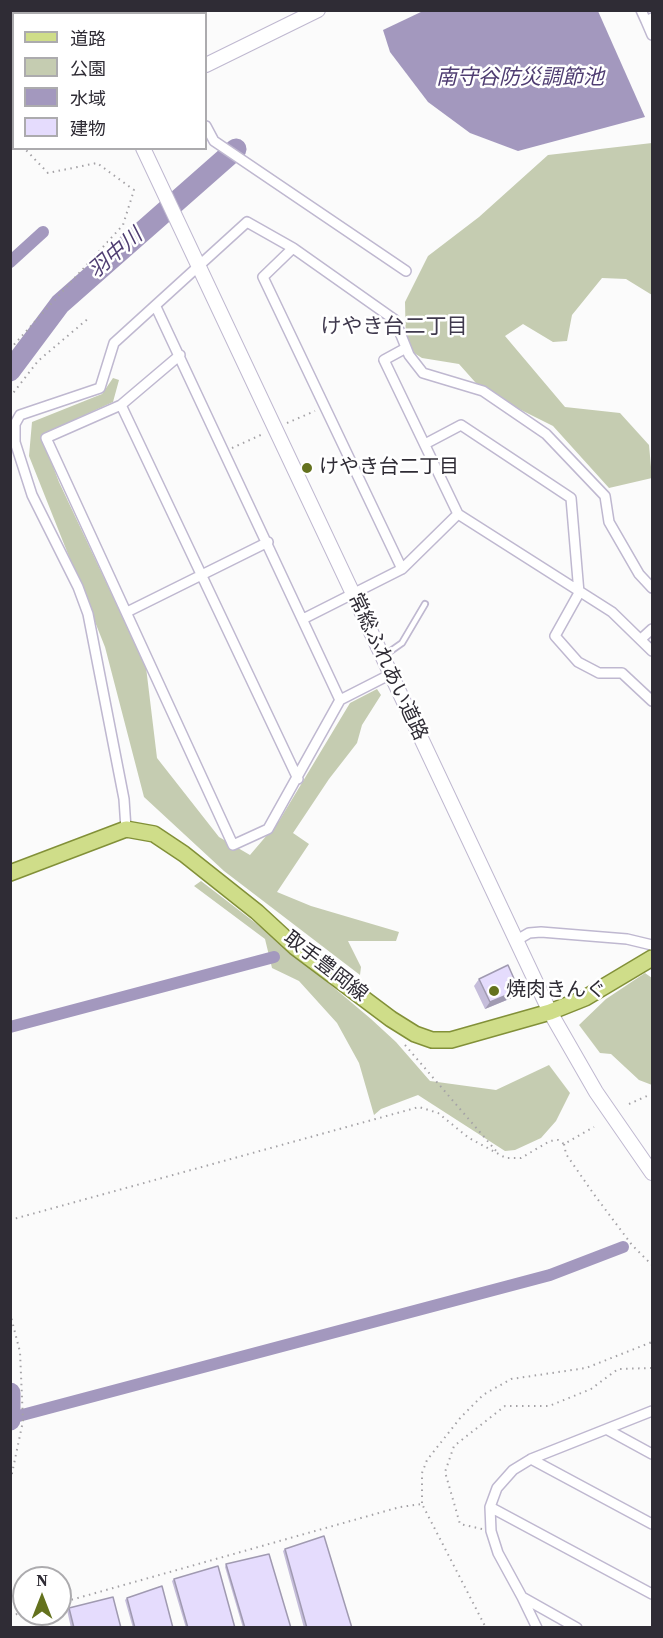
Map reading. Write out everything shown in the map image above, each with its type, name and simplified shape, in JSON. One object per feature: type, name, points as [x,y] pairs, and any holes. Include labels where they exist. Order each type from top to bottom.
[{"type":"main road","name":"取手豊岡線","points":[[10,873],[126,830],[154,834],[184,854],[257,912],[295,947],[402,1027],[432,1040],[451,1040],[550,1012],[585,998],[652,958]]},
{"type":"street","points":[[207,65],[318,10]]},
{"type":"street","points":[[641,10],[649,19],[652,35]]},
{"type":"street","points":[[207,128],[214,141],[406,272]]},
{"type":"street","name":"常総ふれあい道路","points":[[144,150],[550,1012],[597,1092],[652,1173]]},
{"type":"street","points":[[126,830],[124,799],[88,614],[78,587],[32,495],[15,442],[15,424],[20,415],[99,388],[114,343],[248,222],[293,249],[395,320],[406,348],[423,373],[483,391],[546,434],[605,496],[609,522],[639,574],[652,588]]},
{"type":"street","points":[[293,249],[263,278],[402,569]]},
{"type":"street","points":[[156,307],[340,700]]},
{"type":"street","points":[[406,348],[384,360],[458,514],[612,612],[652,651]]},
{"type":"street","points":[[180,355],[120,405],[46,438],[233,845],[268,829],[298,779],[340,700],[391,674]]},
{"type":"street","points":[[120,405],[298,779]]},
{"type":"street","points":[[425,444],[461,425],[571,498],[579,593],[555,636],[578,662],[599,673],[622,673],[652,701]]},
{"type":"street","points":[[303,619],[402,569],[458,514]]},
{"type":"street","points":[[127,612],[268,542]]},
{"type":"street","points":[[641,639],[652,629]]},
{"type":"street","points":[[517,940],[529,933],[541,932],[627,939],[652,945]]},
{"type":"street","points":[[537,1628],[498,1553],[491,1531],[490,1507],[502,1482],[513,1470],[531,1459],[652,1411]]},
{"type":"street","points":[[608,1430],[652,1454]]},
{"type":"street","points":[[531,1459],[652,1524]]},
{"type":"street","points":[[490,1507],[652,1594]]},
{"type":"street","points":[[522,1597],[577,1628]]},
{"type":"lane","points":[[383,657],[402,643],[425,604]]},
{"type":"path","points":[[10,349],[123,225],[134,190],[97,164],[48,173],[26,150]]},
{"type":"path","points":[[10,397],[38,361],[90,317]]},
{"type":"path","points":[[402,1027],[404,1043],[499,1154]]},
{"type":"path","points":[[629,1104],[647,1096],[652,1097]]},
{"type":"path","points":[[10,1220],[419,1107],[443,1117],[469,1138],[506,1158],[521,1158],[550,1141],[558,1140],[564,1144],[566,1154],[593,1193],[632,1245],[652,1265]]},
{"type":"path","points":[[564,1144],[594,1127]]},
{"type":"path","points":[[10,1313],[20,1353],[23,1421],[10,1483]]},
{"type":"path","points":[[486,1628],[422,1504],[422,1473],[427,1460],[461,1417],[483,1395],[511,1379],[586,1368],[652,1342]]},
{"type":"path","points":[[491,1531],[460,1524],[445,1472],[454,1446],[505,1406],[549,1406],[591,1389],[618,1369],[652,1368]]},
{"type":"path","points":[[72,1599],[400,1507],[422,1504]]},
{"type":"green space","points":[[652,143],[652,295],[626,279],[602,278],[572,315],[567,341],[553,342],[523,324],[505,336],[565,407],[620,413],[649,445],[652,478],[609,488],[553,426],[483,391],[459,364],[422,358],[406,348],[405,302],[428,256],[479,217],[548,155]]},
{"type":"green space","points":[[113,378],[119,380],[113,402],[41,435],[59,482],[146,667],[157,758],[219,837],[250,855],[279,821],[350,703],[377,689],[381,695],[362,725],[357,743],[329,779],[293,833],[309,844],[277,892],[311,906],[399,932],[396,941],[348,941],[361,967],[360,975],[224,871],[144,797],[105,647],[29,456],[32,422],[102,394]]},
{"type":"green space","points":[[201,881],[275,938],[371,1019],[396,1042],[430,1081],[496,1090],[549,1065],[570,1093],[556,1121],[541,1138],[515,1150],[505,1151],[418,1095],[381,1109],[374,1115],[359,1063],[337,1023],[299,981],[272,968],[265,939],[194,886]]},
{"type":"green space","points":[[645,973],[652,978],[652,1085],[639,1080],[611,1054],[600,1053],[579,1025],[606,999]]},
{"type":"water","name":"南守谷防災調節池","points":[[423,11],[598,11],[645,117],[518,151],[470,133],[428,102],[390,52],[383,30]]},
{"type":"building","name":"焼肉きんぐ","points":[[508,965],[519,990],[490,1002],[479,979]]},
{"type":"building","points":[[324,1536],[352,1628],[307,1628],[285,1549]]},
{"type":"building","points":[[269,1554],[291,1628],[245,1628],[226,1564]]},
{"type":"building","points":[[218,1566],[235,1628],[188,1628],[174,1579]]},
{"type":"building","points":[[162,1586],[173,1628],[135,1628],[127,1598]]},
{"type":"building","points":[[113,1597],[121,1628],[74,1628],[72,1607]]},
{"type":"waterway","name":"羽中川","points":[[10,371],[60,304],[236,149]]},
{"type":"waterway","points":[[10,262],[43,232]]},
{"type":"waterway","points":[[10,1027],[274,957]]},
{"type":"waterway","points":[[11,1418],[550,1275],[623,1247]]},
{"type":"waterway","name":"羽中川","points":[[10,1393],[10,1420]]},
{"type":"place","name":"けやき台二丁目","points":[[307,468]]},
{"type":"place","name":"焼肉きんぐ","points":[[494,991]]},
{"type":"district","name":"けやき台二丁目","points":[[394,328]]}]
